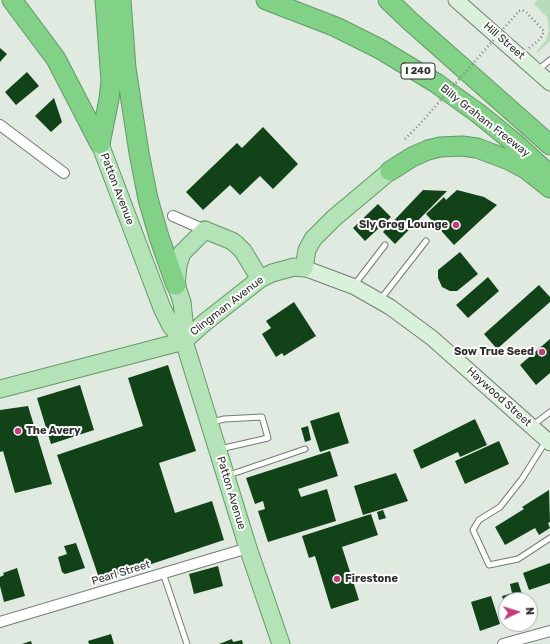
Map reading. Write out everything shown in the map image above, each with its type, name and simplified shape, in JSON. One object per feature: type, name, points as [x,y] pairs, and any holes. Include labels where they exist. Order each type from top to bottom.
[{"type":"highway","points":[[12,0],[56,59],[100,144]]},
{"type":"highway","name":"Billy Graham Freeway","points":[[266,0],[336,28],[368,43],[436,83],[479,114],[516,144],[550,175]]},
{"type":"highway","name":"Billy Graham Freeway","points":[[388,0],[550,144]]},
{"type":"highway","points":[[100,144],[109,100],[111,81],[115,1]]},
{"type":"highway","points":[[115,1],[139,153],[148,199],[159,237],[176,285]]},
{"type":"highway","points":[[390,171],[412,157],[428,150],[440,147],[462,146],[477,148],[509,160],[526,169],[550,188]]},
{"type":"main road","name":"Patton Avenue","points":[[100,144],[162,308],[171,326],[184,341]]},
{"type":"main road","points":[[304,268],[308,250],[313,239],[334,218],[390,171]]},
{"type":"main road","points":[[176,285],[178,265],[182,253],[205,230],[232,241],[237,245],[243,251],[260,279]]},
{"type":"main road","name":"Clingman Avenue","points":[[0,389],[184,341],[204,323],[260,279],[272,273],[294,267],[304,268]]},
{"type":"main road","name":"Patton Avenue","points":[[176,285],[182,302],[184,341],[248,548],[281,644]]},
{"type":"street","name":"Hill Street","points":[[456,0],[550,83]]},
{"type":"street","points":[[0,125],[64,173]]},
{"type":"street","points":[[173,216],[205,230]]},
{"type":"street","name":"Haywood Street","points":[[304,268],[353,286],[390,307],[432,338],[548,442]]},
{"type":"street","name":"Pearl Street","points":[[0,622],[248,548]]},
{"type":"street","points":[[503,644],[550,631]]},
{"type":"lane","points":[[538,71],[550,60]]},
{"type":"lane","points":[[379,301],[426,241]]},
{"type":"lane","points":[[353,286],[385,245]]},
{"type":"lane","points":[[533,428],[537,422],[550,412]]},
{"type":"lane","points":[[209,423],[224,420],[262,417],[268,438],[218,450]]},
{"type":"lane","points":[[548,442],[500,507],[479,520],[473,530],[489,565],[518,559],[550,538]]},
{"type":"lane","points":[[226,476],[305,449]]},
{"type":"lane","points":[[163,573],[187,644]]},
{"type":"path","points":[[405,139],[419,125],[518,11],[522,10],[526,12],[544,31],[538,41],[526,50]]},
{"type":"green space","points":[[537,0],[550,0],[550,41],[537,53],[546,40],[549,30],[547,17],[534,4]]},
{"type":"building","points":[[0,48],[7,54],[0,62]]},
{"type":"building","points":[[27,72],[39,86],[16,105],[5,92]]},
{"type":"building","points":[[54,98],[62,122],[51,132],[35,116]]},
{"type":"building","points":[[263,127],[298,164],[273,189],[260,176],[240,195],[230,185],[203,210],[186,192],[237,143],[242,148]]},
{"type":"building","points":[[423,190],[447,191],[395,244],[383,232]]},
{"type":"building","points":[[457,190],[484,197],[497,205],[454,245],[426,214],[444,197],[446,200]]},
{"type":"building","points":[[378,204],[391,217],[365,241],[353,228]]},
{"type":"building","points":[[460,252],[478,274],[457,291],[450,291],[442,287],[438,278],[438,270]]},
{"type":"building","points":[[488,277],[499,291],[468,318],[456,305]]},
{"type":"building","points":[[539,285],[550,297],[550,302],[497,349],[484,334]]},
{"type":"building","points":[[294,302],[316,336],[284,356],[282,353],[276,357],[262,334],[271,328],[266,321]]},
{"type":"building","name":"Sow True Seed","points":[[550,339],[550,373],[536,385],[520,365]]},
{"type":"building","points":[[168,365],[196,451],[159,463],[175,513],[212,501],[224,540],[100,581],[57,455],[143,426],[128,378]]},
{"type":"building","points":[[80,385],[94,430],[51,444],[37,398]]},
{"type":"building","name":"The Avery","points":[[28,406],[52,484],[15,493],[3,451],[0,452],[0,410]]},
{"type":"building","points":[[339,412],[349,443],[320,452],[310,421]]},
{"type":"building","points":[[475,419],[487,445],[460,457],[458,452],[421,469],[413,450]]},
{"type":"building","points":[[308,426],[311,440],[305,442],[301,428]]},
{"type":"building","points":[[499,441],[509,464],[465,484],[455,461]]},
{"type":"building","points":[[330,451],[338,476],[298,489],[301,497],[327,489],[336,521],[268,542],[258,511],[265,509],[263,501],[255,504],[246,478]]},
{"type":"building","points":[[396,473],[408,501],[363,515],[354,486]]},
{"type":"building","points":[[549,490],[550,522],[548,523],[550,528],[539,535],[535,528],[505,545],[495,527],[524,509],[522,507]]},
{"type":"building","points":[[383,510],[386,518],[379,520],[377,512]]},
{"type":"building","name":"Firestone","points":[[371,514],[378,535],[342,547],[359,600],[331,609],[315,556],[309,558],[302,536]]},
{"type":"building","points":[[76,543],[85,568],[65,574],[62,572],[58,557],[67,554],[64,546]]},
{"type":"building","points":[[550,563],[550,583],[529,590],[523,573]]},
{"type":"building","points":[[218,566],[223,586],[194,594],[189,574]]},
{"type":"building","points":[[17,568],[25,596],[4,602],[0,586],[0,577],[4,575],[3,573]]},
{"type":"building","points":[[518,582],[521,592],[512,592],[510,584]]},
{"type":"building","points":[[491,596],[498,618],[498,625],[480,631],[471,602]]},
{"type":"building","points":[[111,634],[114,644],[89,644],[88,641]]},
{"type":"building","points":[[232,639],[233,642],[242,640],[243,644],[219,644]]},
{"type":"building","points":[[31,641],[32,644],[22,644]]},
{"type":"place","name":"Sly Grog Lounge","points":[[456,225]]},
{"type":"place","name":"Sow True Seed","points":[[542,352]]},
{"type":"place","name":"The Avery","points":[[18,431]]},
{"type":"place","name":"Firestone","points":[[337,579]]}]
